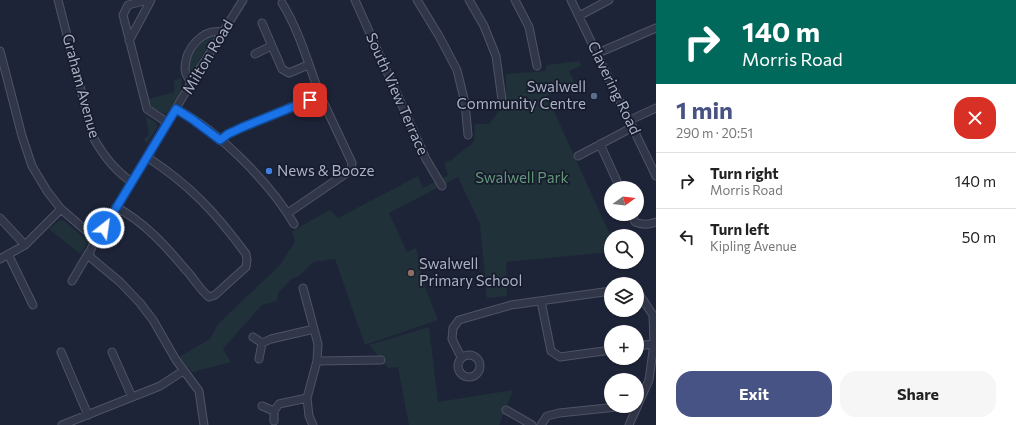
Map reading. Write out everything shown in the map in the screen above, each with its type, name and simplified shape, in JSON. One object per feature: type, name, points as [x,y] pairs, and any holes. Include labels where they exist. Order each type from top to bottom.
[{"type":"street","name":"Graham Avenue","points":[[58,0],[93,137],[113,166],[132,182]]},
{"type":"street","points":[[148,0],[128,5],[125,8],[123,15],[147,109],[168,123]]},
{"type":"street","points":[[129,41],[151,0]]},
{"type":"street","name":"Milton Road","points":[[96,234],[104,228],[243,0]]},
{"type":"street","name":"South View Terrace","points":[[355,0],[426,159],[442,186]]},
{"type":"street","points":[[417,0],[439,36],[457,70],[465,103],[468,135]]},
{"type":"street","points":[[469,0],[484,26],[496,56],[502,100]]},
{"type":"street","points":[[515,0],[529,27],[537,66]]},
{"type":"street","name":"Clavering Road","points":[[571,0],[656,176]]},
{"type":"street","points":[[579,16],[609,0]]},
{"type":"street","points":[[282,3],[307,55],[308,65],[320,95],[352,163],[351,170],[288,213]]},
{"type":"street","points":[[262,23],[282,69],[289,73],[308,65]]},
{"type":"street","points":[[598,54],[656,28]]},
{"type":"street","points":[[191,84],[185,71],[186,62],[191,47],[197,40],[207,33],[215,30],[223,32]]},
{"type":"street","points":[[255,54],[272,46]]},
{"type":"street","points":[[0,51],[22,136],[32,166],[47,191],[61,209],[83,228],[96,234],[96,242],[72,281]]},
{"type":"street","points":[[220,140],[228,134],[243,127],[320,95]]},
{"type":"street","points":[[578,156],[600,144],[656,108]]},
{"type":"street","points":[[176,109],[220,140],[256,174],[288,213],[294,224]]},
{"type":"street","points":[[600,144],[617,181]]},
{"type":"street","points":[[116,207],[136,220],[161,240],[187,270],[203,292],[209,297],[215,295],[246,267],[246,254],[224,223],[179,179],[147,157]]},
{"type":"street","points":[[0,259],[25,245],[61,209]]},
{"type":"street","points":[[0,218],[25,245]]},
{"type":"street","points":[[635,221],[648,225],[656,222]]},
{"type":"street","points":[[90,251],[89,256],[91,259],[120,282],[140,303],[153,320],[183,371],[199,391],[204,425]]},
{"type":"street","points":[[8,254],[33,304]]},
{"type":"street","points":[[303,288],[318,344],[317,361],[307,398],[309,416],[313,425]]},
{"type":"street","points":[[461,357],[452,339],[453,328],[460,320],[511,305],[604,292]]},
{"type":"street","points":[[644,300],[655,314],[654,344],[649,380],[644,390]]},
{"type":"street","points":[[541,301],[551,351],[560,357],[604,351]]},
{"type":"street","points":[[262,343],[271,339],[314,329]]},
{"type":"street","points":[[253,337],[262,343]]},
{"type":"street","points":[[259,359],[262,343]]},
{"type":"street","points":[[644,345],[654,344]]},
{"type":"street","points":[[61,352],[88,415]]},
{"type":"street","points":[[112,352],[132,397]]},
{"type":"street","points":[[317,361],[381,360]]},
{"type":"street","points":[[62,425],[160,386],[183,371]]},
{"type":"street","points":[[274,421],[274,411],[279,404],[307,398]]},
{"type":"street","points":[[262,406],[274,411]]},
{"type":"street","points":[[541,425],[547,416],[560,413],[604,408]]},
{"type":"street","points":[[506,410],[532,425]]},
{"type":"street","points":[[629,425],[634,413]]},
{"type":"green space","points":[[209,36],[214,36],[191,74],[189,69],[190,58],[201,43]]},
{"type":"green space","name":"Swalwell Park","points":[[580,61],[581,66],[569,71],[575,83],[547,96],[607,229],[604,229],[604,253],[506,262],[507,296],[487,298],[480,224],[458,177],[389,213],[407,252],[416,248],[423,282],[438,320],[365,345],[335,259],[313,262],[299,276],[291,279],[278,293],[277,301],[262,305],[223,349],[231,362],[192,372],[179,357],[210,339],[218,324],[280,265],[295,242],[292,231],[330,210],[338,218],[418,176],[423,188],[448,175],[444,163],[451,160],[474,142],[475,124],[489,124],[506,102],[506,74],[545,71],[547,65]]},
{"type":"green space","points":[[181,78],[182,83],[180,92],[166,114],[152,108],[149,99],[174,92],[174,81]]},
{"type":"green space","points":[[146,117],[154,121],[157,128],[146,144],[144,139],[149,135]]},
{"type":"green space","points":[[60,220],[64,221],[87,240],[87,244],[80,254],[49,229]]},
{"type":"green space","points":[[429,327],[438,402],[513,390],[499,425],[409,425],[398,367],[388,368],[369,345]]},
{"type":"place","name":"Swalwell Community Centre","points":[[594,96]]},
{"type":"place","name":"News & Booze","points":[[269,171]]},
{"type":"place","name":"Swalwell Primary School","points":[[411,273]]},
{"type":"route","points":[[104,228],[176,109],[220,140],[228,134],[243,127],[310,100]]}]
